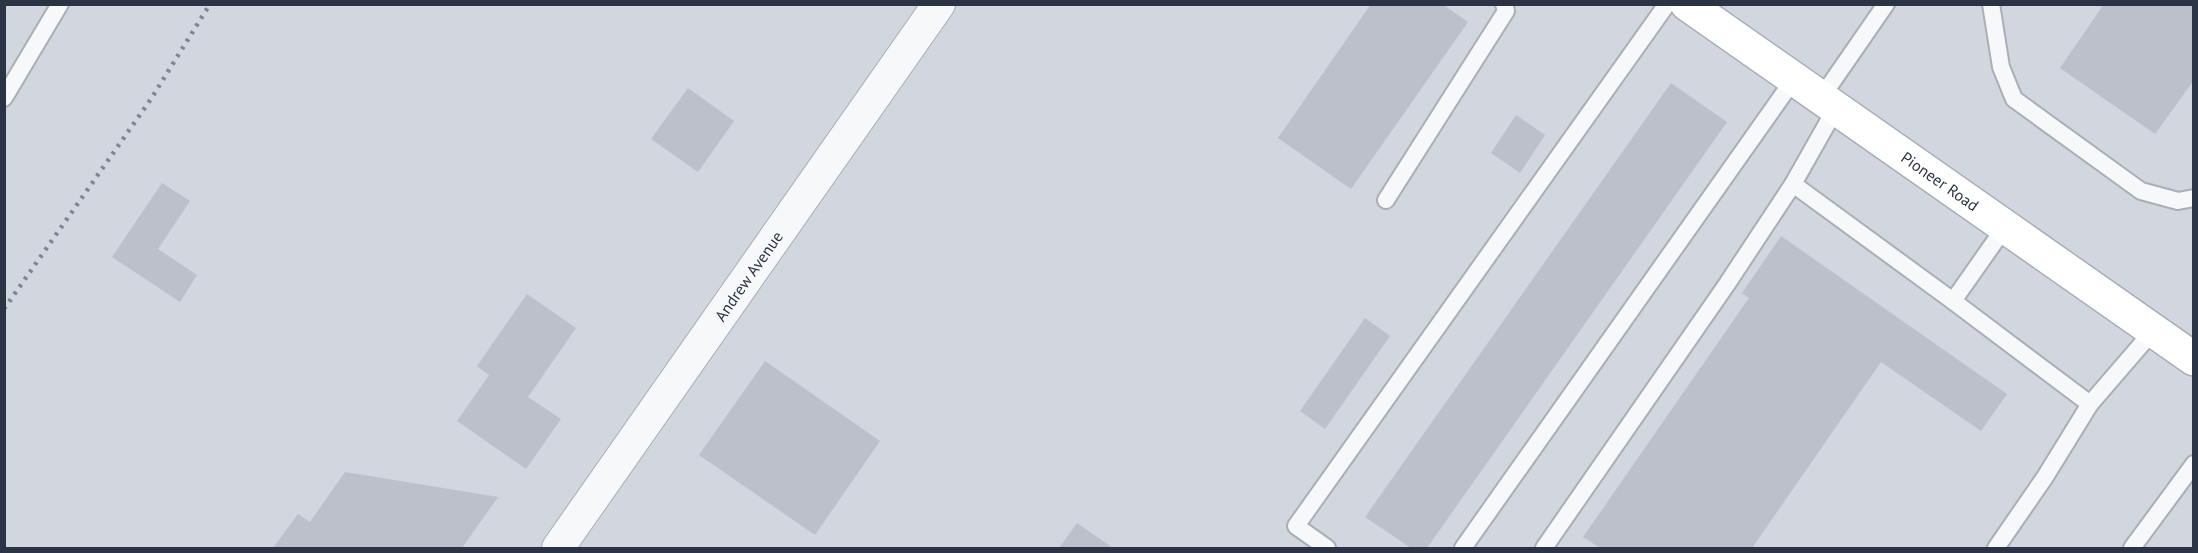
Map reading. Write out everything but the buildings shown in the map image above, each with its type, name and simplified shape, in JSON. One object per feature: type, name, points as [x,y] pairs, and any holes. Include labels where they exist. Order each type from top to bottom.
[{"type":"main road","name":"Pioneer Road","points":[[1687,4],[2193,359]]},
{"type":"street","name":"Andrew Avenue","points":[[558,549],[939,4]]},
{"type":"lane","points":[[4,98],[60,4]]},
{"type":"lane","points":[[1386,200],[1506,11],[1504,4]]},
{"type":"lane","points":[[1327,549],[1296,526],[1667,4]]},
{"type":"lane","points":[[1544,549],[1721,294],[1793,184],[1828,103],[1886,4]]},
{"type":"lane","points":[[1991,4],[2001,67],[2014,99],[2141,191],[2178,201],[2193,198]]},
{"type":"lane","points":[[1463,549],[1794,79]]},
{"type":"lane","points":[[1793,184],[2090,404]]},
{"type":"lane","points":[[1953,301],[2005,227]]},
{"type":"lane","points":[[1996,549],[2045,477],[2090,404],[2153,331]]},
{"type":"lane","points":[[2132,549],[2193,464]]},
{"type":"shaded area","points":[[4,5],[2193,5],[2193,548],[5,548]]},
{"type":"railway","points":[[4,309],[151,99],[210,4]]}]
